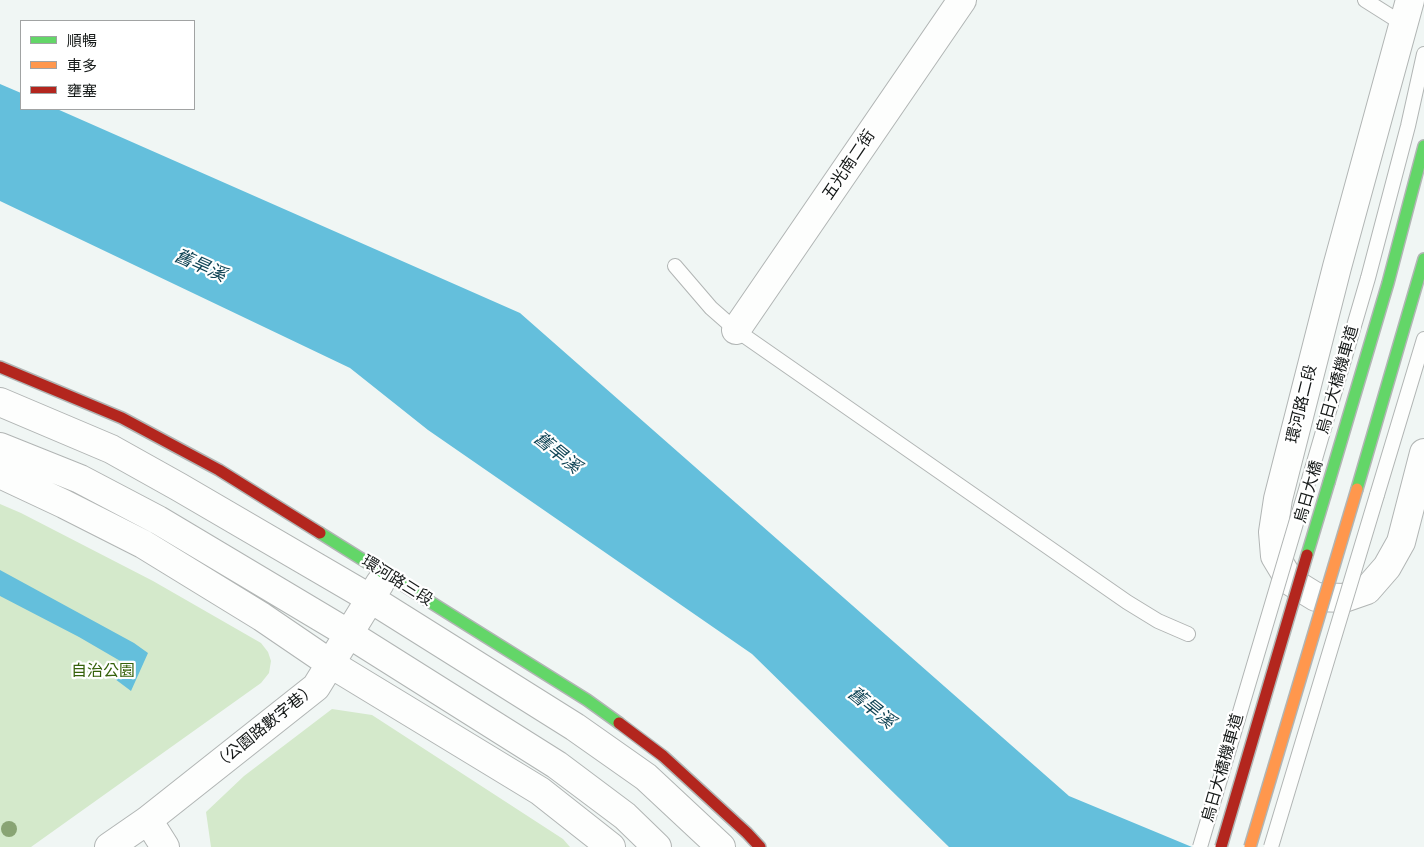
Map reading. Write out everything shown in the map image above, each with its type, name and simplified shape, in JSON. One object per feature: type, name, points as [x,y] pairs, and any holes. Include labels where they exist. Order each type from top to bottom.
[{"type":"street","name":"五光南二街","points":[[736,330],[962,0]]},
{"type":"street","name":"環河路二段","points":[[1407,12],[1337,267],[1278,499],[1273,532],[1275,556],[1290,581],[1316,597],[1344,598],[1367,590],[1387,567],[1401,542],[1424,453]]},
{"type":"street","name":"烏日大橋","points":[[1221,847],[1388,282],[1424,146]]},
{"type":"street","points":[[1250,847],[1424,259]]},
{"type":"street","name":"環河路三段","points":[[0,367],[122,418],[219,470],[587,700],[663,756],[760,847]]},
{"type":"street","name":"環河路三段","points":[[0,402],[111,449],[180,487],[370,599],[575,727],[646,777],[721,847]]},
{"type":"street","points":[[0,447],[80,478],[158,520],[349,634],[557,765],[624,816],[657,847]]},
{"type":"street","points":[[0,474],[144,544],[279,627],[331,664],[540,791],[611,847]]},
{"type":"street","name":"（公園路數字巷）","points":[[109,847],[148,820],[316,687],[385,575]]},
{"type":"street","points":[[148,820],[165,847]]},
{"type":"lane","points":[[1365,0],[1407,12]]},
{"type":"lane","name":"烏日大橋機車道","points":[[1200,847],[1368,278],[1408,126],[1424,54]]},
{"type":"lane","points":[[675,266],[711,308],[736,330],[1127,602],[1158,621],[1188,634]]},
{"type":"lane","points":[[1271,847],[1424,339]]},
{"type":"green space","name":"自治公園","points":[[0,504],[153,581],[261,643],[268,652],[271,661],[269,673],[261,683],[31,847],[0,847]]},
{"type":"green space","points":[[332,709],[372,715],[563,839],[570,847],[211,847],[206,812],[244,776]]},
{"type":"water","name":"舊旱溪","points":[[0,84],[20,93],[20,110],[59,110],[520,313],[1069,796],[1192,847],[949,847],[752,654],[428,430],[350,368],[0,201]]},
{"type":"water","points":[[0,570],[134,643],[148,653],[131,691],[115,679],[122,662],[79,637],[0,596]]},
{"type":"traffic: fast","points":[[1329,482],[1388,283],[1424,146]]},
{"type":"traffic: fast","points":[[1357,489],[1424,259]]},
{"type":"traffic: fast","points":[[1307,555],[1329,482]]},
{"type":"traffic: fast","points":[[320,533],[587,700],[619,723]]},
{"type":"traffic: jam","points":[[0,367],[122,418],[219,470],[320,533]]},
{"type":"traffic: jam","points":[[1221,847],[1307,555]]},
{"type":"traffic: jam","points":[[619,723],[663,756],[760,847]]},
{"type":"traffic: slow","points":[[1250,847],[1357,489]]}]
